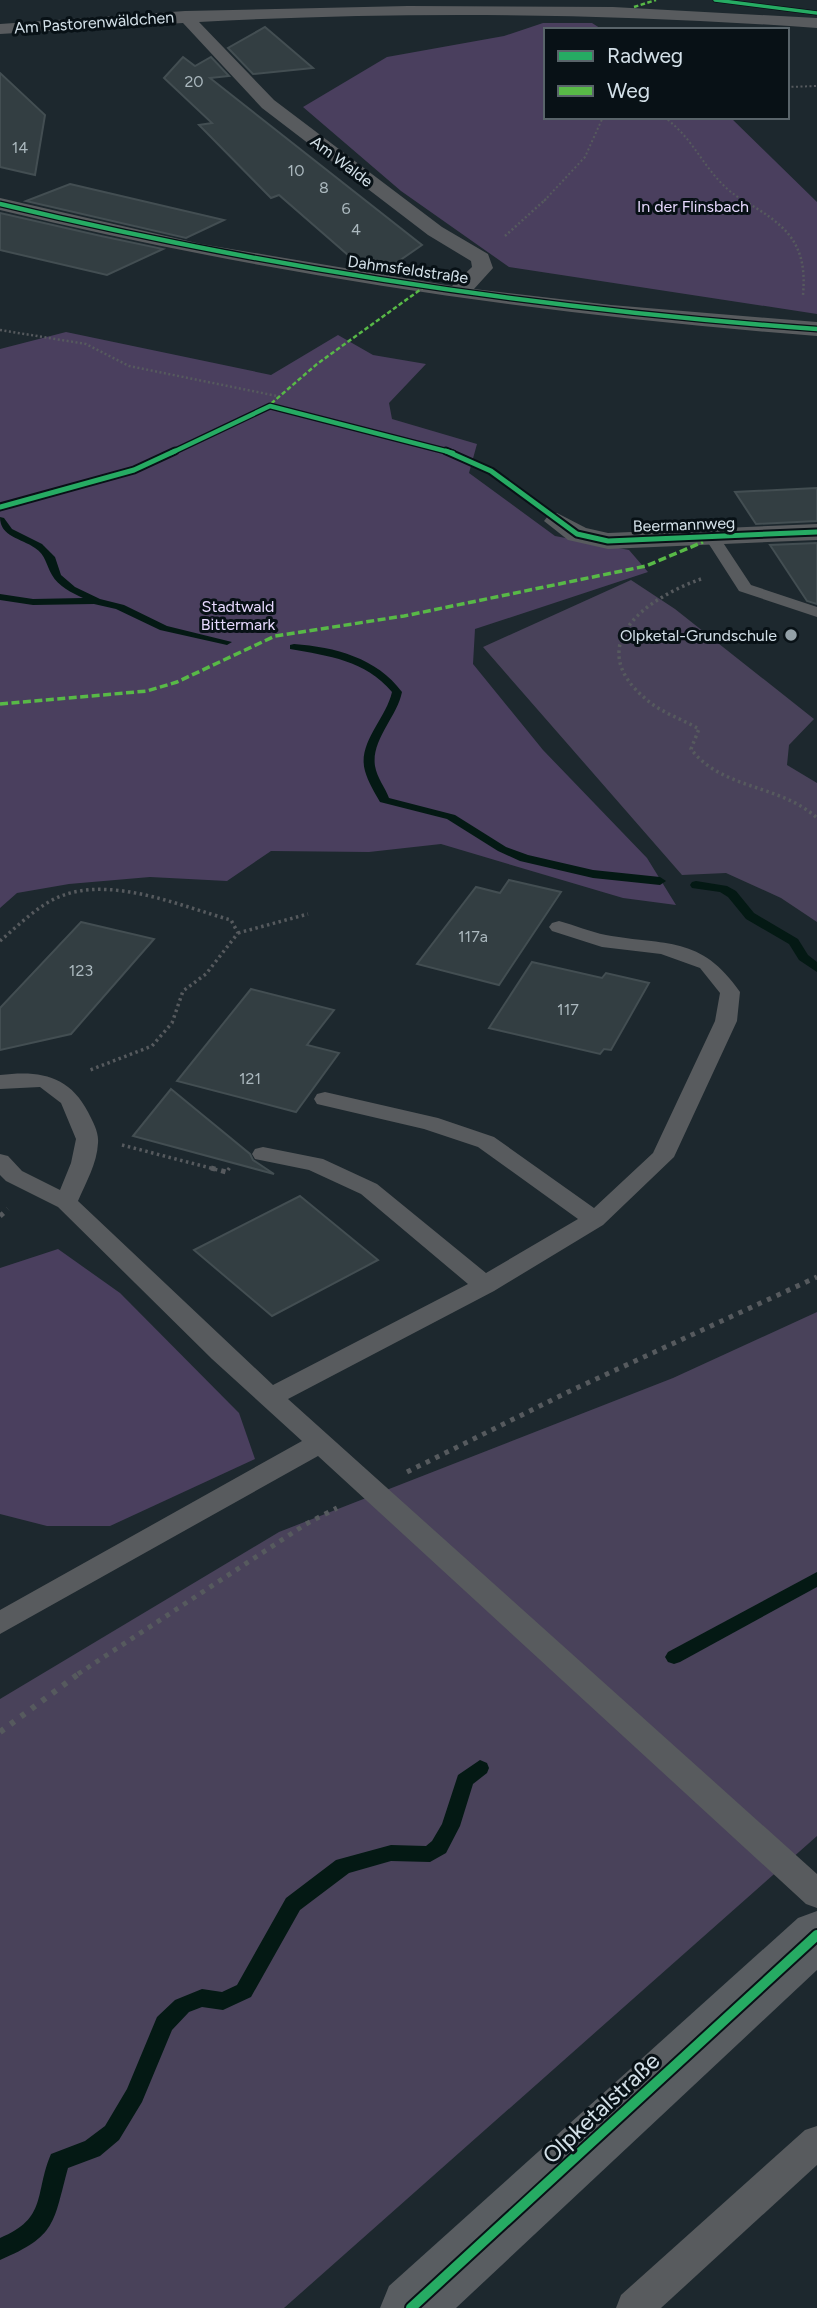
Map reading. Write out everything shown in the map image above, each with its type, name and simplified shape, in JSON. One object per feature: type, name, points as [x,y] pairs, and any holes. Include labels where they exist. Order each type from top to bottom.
[{"type":"street","name":"Am Pastorenwäldchen","points":[[0,29],[278,10],[508,4],[634,7],[817,23]]},
{"type":"street","name":"Am Walde","points":[[185,16],[268,104],[435,231],[481,257]]},
{"type":"street","name":"Dahmsfeldstraße","points":[[0,204],[128,234],[295,267],[578,306],[807,328]]},
{"type":"street","points":[[459,291],[483,268],[481,257]]},
{"type":"street","name":"Beermannweg","points":[[557,521],[577,534],[608,541],[817,532]]},
{"type":"street","name":"Olpketalstraße","points":[[411,2308],[817,1935]]},
{"type":"lane","points":[[713,538],[732,571],[745,587],[817,612]]},
{"type":"lane","points":[[270,1398],[485,1285],[595,1220],[663,1157],[726,1021],[730,992],[707,964],[665,948],[602,941],[559,927]]},
{"type":"lane","points":[[0,1082],[27,1077],[57,1083],[73,1104],[87,1136],[84,1157],[66,1202]]},
{"type":"lane","points":[[326,1099],[430,1123],[486,1142],[595,1220]]},
{"type":"lane","points":[[263,1154],[315,1164],[369,1189],[485,1285]]},
{"type":"lane","points":[[0,1161],[14,1176],[66,1202],[270,1398],[817,1894]]},
{"type":"lane","points":[[0,1623],[320,1443]]},
{"type":"lane","points":[[634,2308],[817,2142]]},
{"type":"path","points":[[789,87],[817,86]]},
{"type":"path","points":[[481,257],[555,191],[585,157],[602,119]]},
{"type":"path","points":[[666,119],[698,150],[716,181],[768,214],[798,242],[807,271],[807,328]]},
{"type":"path","points":[[0,330],[86,344],[129,366],[277,396]]},
{"type":"path","points":[[270,406],[454,453],[491,471],[557,521]]},
{"type":"path","points":[[732,571],[675,588],[635,612],[620,640],[622,668],[636,689],[658,709],[699,729],[691,749],[704,764],[726,776],[783,795],[817,818]]},
{"type":"path","points":[[0,941],[24,918],[63,895],[103,889],[231,920],[238,933]]},
{"type":"path","points":[[57,1083],[152,1046],[172,1023],[183,991],[206,974],[238,933],[295,920],[307,914]]},
{"type":"path","points":[[87,1136],[226,1172],[234,1162]]},
{"type":"shaded area","points":[[631,580],[675,609],[814,719],[789,745],[787,765],[817,783],[817,922],[781,898],[726,873],[682,875],[483,647]]},
{"type":"shaded area","points":[[817,1312],[817,1836],[284,2308],[0,2308],[0,1699],[279,1532],[673,1378]]},
{"type":"green space","name":"In der Flinsbach","points":[[543,23],[592,23],[600,28],[544,28],[544,119],[732,119],[817,202],[817,314],[509,267],[401,191],[303,107],[387,57],[504,36]]},
{"type":"green space","name":"Stadtwald Bittermark","points":[[66,332],[271,375],[338,335],[373,355],[426,364],[389,403],[392,419],[477,444],[469,473],[555,536],[629,550],[648,572],[475,629],[473,664],[543,750],[647,858],[676,905],[623,898],[441,844],[369,852],[271,851],[227,881],[150,877],[69,884],[17,893],[0,908],[0,349]]},
{"type":"green space","points":[[58,1249],[120,1293],[239,1413],[255,1459],[110,1526],[47,1526],[0,1514],[0,1268]]},
{"type":"building","points":[[265,27],[313,68],[253,74],[228,48]]},
{"type":"building","points":[[183,57],[195,66],[211,57],[229,76],[210,78],[422,245],[383,272],[364,269],[279,195],[271,198],[199,125],[212,123],[164,78]]},
{"type":"building","points":[[0,73],[45,115],[35,175],[0,167]]},
{"type":"building","points":[[70,184],[224,220],[186,238],[26,201]]},
{"type":"building","points":[[0,213],[163,249],[107,275],[0,250]]},
{"type":"building","points":[[817,488],[817,521],[756,524],[735,492]]},
{"type":"building","points":[[817,543],[817,604],[807,601],[770,545]]},
{"type":"building","points":[[509,880],[561,892],[499,985],[417,964],[476,887],[500,893]]},
{"type":"building","points":[[81,922],[154,939],[71,1034],[0,1050],[0,1008]]},
{"type":"building","points":[[532,962],[602,978],[606,973],[649,983],[611,1050],[604,1049],[600,1054],[489,1028]]},
{"type":"building","points":[[251,989],[334,1010],[307,1045],[339,1053],[296,1112],[177,1081]]},
{"type":"building","points":[[171,1089],[250,1154],[253,1160],[274,1174],[133,1136]]},
{"type":"building","points":[[300,1196],[378,1260],[272,1316],[194,1250]]},
{"type":"waterway","points":[[1,520],[9,531],[39,546],[50,557],[57,576],[72,589],[96,601],[120,607],[164,628],[227,642]]},
{"type":"waterway","points":[[0,597],[33,602],[93,601]]},
{"type":"waterway","points":[[294,647],[322,650],[365,665],[389,681],[397,692],[391,712],[374,740],[369,759],[371,773],[384,800],[451,817],[502,849],[524,858],[593,874],[660,881]]},
{"type":"waterway","points":[[696,885],[723,889],[732,894],[750,916],[794,942],[803,957],[817,968]]},
{"type":"waterway","points":[[674,1657],[817,1579]]},
{"type":"waterway","points":[[0,2249],[31,2234],[39,2225],[49,2205],[59,2161],[92,2149],[112,2133],[135,2095],[164,2024],[182,2006],[202,1998],[223,2001],[244,1991],[293,1904],[343,1866],[391,1853],[430,1854],[439,1847],[451,1826],[465,1780],[480,1768]]},
{"type":"marked path","points":[[634,7],[656,0]]},
{"type":"marked path","points":[[266,408],[317,364],[424,287]]},
{"type":"marked path","points":[[0,704],[147,691],[177,682],[275,636],[404,616],[646,566],[703,542]]},
{"type":"cycle path","points":[[715,0],[817,13]]},
{"type":"cycle path","points":[[0,204],[201,250],[406,286],[611,312],[817,329]]},
{"type":"cycle path","points":[[0,507],[134,470],[270,406],[454,453],[491,471],[577,534],[608,541],[817,532]]},
{"type":"cycle path","points":[[411,2308],[817,1935]]},
{"type":"place","name":"Olpketal-Grundschule","points":[[791,635]]}]
